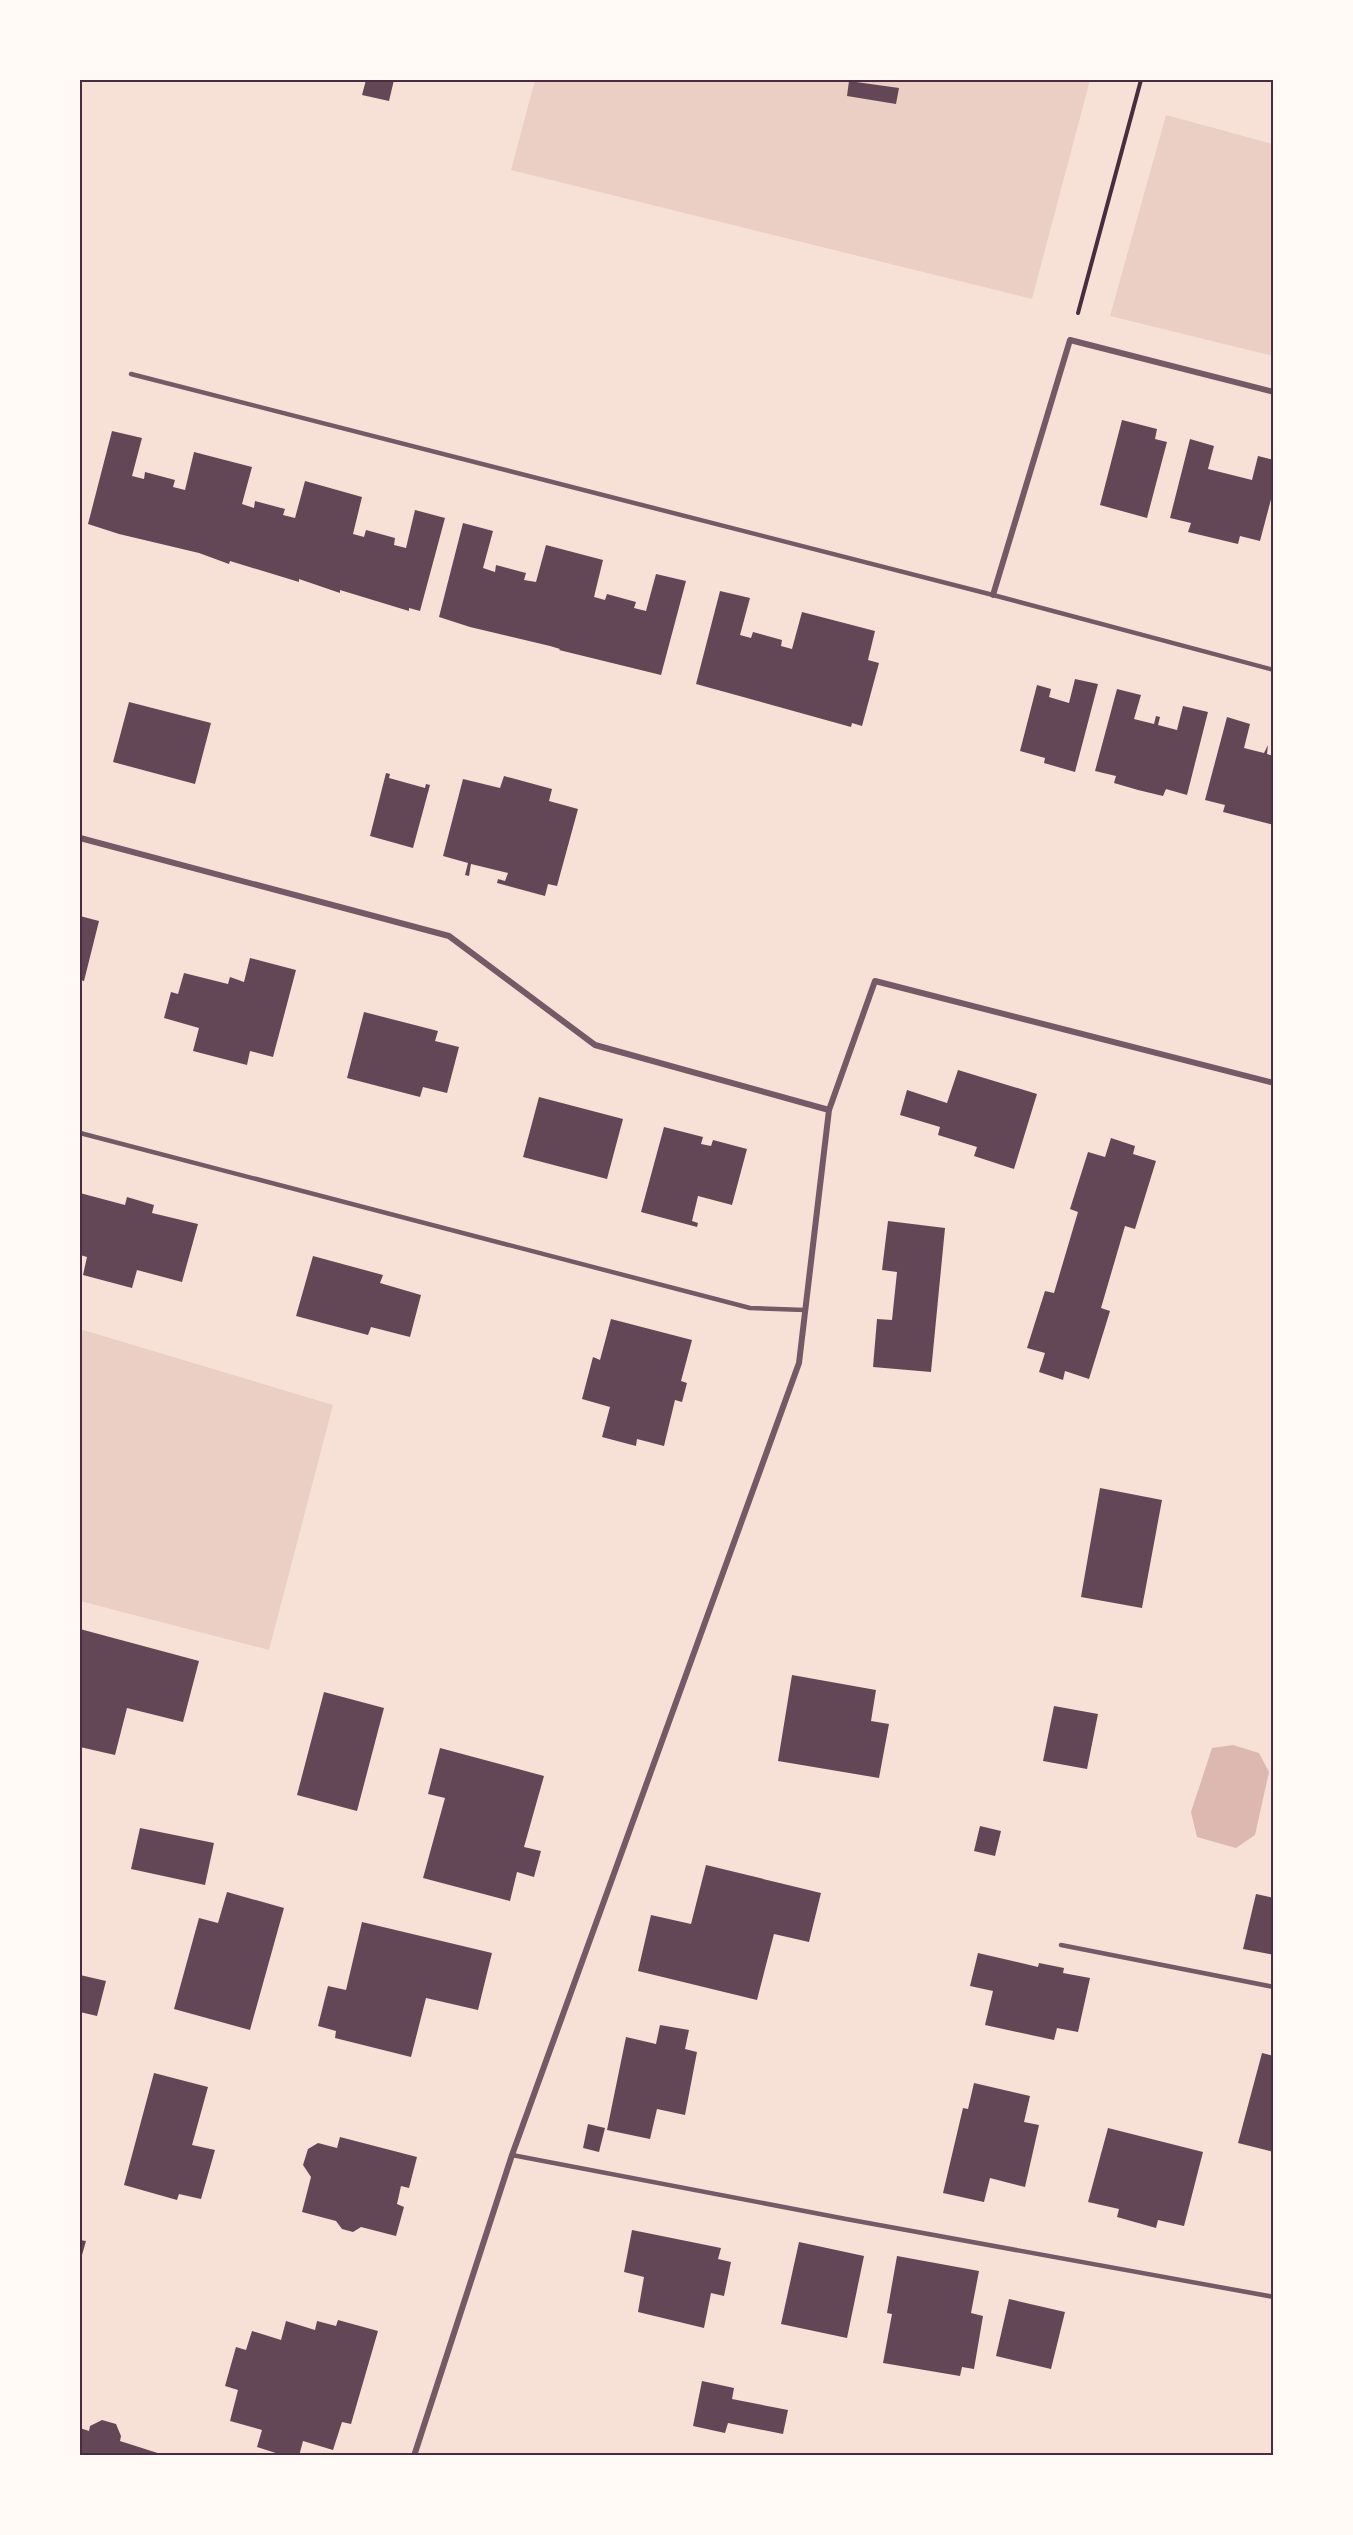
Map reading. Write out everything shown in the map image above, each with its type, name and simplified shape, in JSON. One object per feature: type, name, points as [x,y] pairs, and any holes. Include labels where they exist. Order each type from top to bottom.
[{"type":"street","points":[[993,595],[1071,340],[1274,392]]},
{"type":"street","points":[[80,837],[449,936],[595,1045],[830,1110]]},
{"type":"street","points":[[414,2456],[512,2155],[799,1363],[830,1110],[875,981],[1274,1083]]},
{"type":"lane","points":[[131,374],[993,595],[1274,670]]},
{"type":"lane","points":[[80,1133],[750,1308],[805,1310]]},
{"type":"lane","points":[[1061,1944],[1274,1987]]},
{"type":"lane","points":[[512,2155],[1274,2297]]},
{"type":"path","points":[[1071,340],[1141,80]]},
{"type":"shaded area","points":[[535,80],[1090,80],[1032,299],[511,170]]},
{"type":"shaded area","points":[[1166,115],[1273,144],[1273,356],[1110,316]]},
{"type":"shaded area","points":[[80,1329],[333,1405],[269,1650],[80,1601]]},
{"type":"shaded area","points":[[1233,1745],[1259,1753],[1269,1772],[1255,1835],[1236,1848],[1197,1837],[1191,1812],[1212,1748]]},
{"type":"building","points":[[366,80],[394,80],[389,101],[362,95]]},
{"type":"building","points":[[849,81],[899,88],[896,104],[847,96]]},
{"type":"building","points":[[1122,420],[1157,429],[1155,439],[1167,442],[1147,518],[1100,505]]},
{"type":"building","points":[[112,431],[142,438],[132,476],[144,479],[145,472],[175,480],[173,487],[185,490],[194,452],[252,467],[242,504],[254,508],[255,501],[285,509],[283,515],[295,518],[305,481],[362,497],[353,534],[364,537],[366,530],[395,538],[394,545],[406,548],[415,510],[445,518],[420,611],[409,608],[409,611],[340,590],[340,593],[299,579],[299,582],[230,561],[229,564],[199,553],[119,534],[88,524]]},
{"type":"building","points":[[1190,439],[1214,446],[1208,469],[1252,480],[1258,456],[1274,460],[1274,488],[1260,541],[1240,536],[1238,544],[1188,532],[1191,523],[1170,518]]},
{"type":"building","points":[[463,523],[493,531],[483,568],[495,572],[496,565],[526,573],[524,580],[536,582],[546,545],[603,560],[594,597],[605,600],[607,594],[636,602],[634,608],[646,611],[656,574],[686,581],[661,675],[470,627],[439,617]]},
{"type":"building","points":[[720,591],[750,598],[740,635],[751,638],[753,632],[782,640],[781,646],[792,649],[802,612],[875,631],[868,660],[879,663],[862,726],[852,723],[851,727],[696,684]]},
{"type":"building","points":[[1075,679],[1098,684],[1075,772],[1044,763],[1045,758],[1020,751],[1037,685],[1051,689],[1049,697],[1069,703]]},
{"type":"building","points":[[1117,689],[1141,695],[1134,719],[1154,724],[1156,716],[1160,717],[1158,725],[1177,730],[1183,706],[1208,712],[1187,795],[1166,789],[1163,796],[1138,790],[1114,783],[1116,776],[1095,771]]},
{"type":"building","points":[[129,702],[211,723],[195,784],[113,762]]},
{"type":"building","points":[[1227,717],[1250,724],[1244,748],[1264,753],[1268,745],[1267,754],[1274,756],[1274,825],[1223,812],[1225,805],[1205,800]]},
{"type":"building","points":[[386,773],[390,774],[389,778],[425,788],[426,784],[430,785],[413,848],[370,836]]},
{"type":"building","points":[[504,776],[552,789],[549,801],[578,809],[557,886],[548,884],[545,896],[497,883],[498,879],[505,881],[508,873],[471,864],[469,876],[465,875],[468,863],[443,856],[463,779],[500,788]]},
{"type":"building","points":[[80,916],[99,921],[84,981],[80,980]]},
{"type":"building","points":[[250,958],[296,970],[273,1057],[250,1051],[247,1065],[193,1051],[199,1028],[164,1018],[171,992],[178,994],[184,973],[228,984],[230,977],[244,982]]},
{"type":"building","points":[[364,1012],[438,1031],[435,1041],[459,1047],[447,1093],[423,1087],[420,1097],[347,1078]]},
{"type":"building","points":[[958,1070],[1037,1094],[1014,1169],[974,1156],[977,1147],[938,1135],[940,1127],[900,1115],[907,1090],[947,1103]]},
{"type":"building","points":[[539,1097],[623,1119],[607,1179],[523,1157]]},
{"type":"building","points":[[664,1127],[703,1137],[701,1144],[711,1146],[713,1140],[747,1149],[732,1205],[698,1196],[692,1221],[698,1223],[697,1227],[641,1212]]},
{"type":"building","points":[[1111,1138],[1135,1146],[1133,1154],[1156,1161],[1135,1229],[1125,1226],[1101,1308],[1110,1311],[1089,1379],[1065,1371],[1063,1380],[1039,1372],[1045,1353],[1027,1348],[1045,1291],[1054,1293],[1078,1212],[1070,1209],[1088,1152],[1105,1157]]},
{"type":"building","points":[[80,1193],[125,1205],[127,1197],[154,1205],[152,1213],[198,1224],[182,1282],[137,1270],[132,1288],[83,1275],[87,1257],[80,1255]]},
{"type":"building","points":[[888,1221],[945,1228],[931,1372],[873,1367],[877,1319],[892,1320],[897,1272],[882,1270]]},
{"type":"building","points":[[313,1256],[383,1275],[380,1283],[421,1295],[410,1337],[371,1327],[368,1335],[296,1316]]},
{"type":"building","points":[[611,1319],[692,1340],[681,1381],[687,1383],[682,1402],[675,1400],[664,1446],[637,1439],[636,1446],[602,1437],[610,1407],[582,1399],[593,1357],[600,1360]]},
{"type":"building","points":[[1100,1488],[1162,1500],[1142,1608],[1081,1597]]},
{"type":"building","points":[[80,1629],[199,1661],[183,1722],[127,1708],[115,1755],[80,1747]]},
{"type":"building","points":[[792,1675],[876,1690],[871,1721],[889,1724],[879,1778],[778,1761]]},
{"type":"building","points":[[324,1692],[384,1708],[357,1811],[297,1795]]},
{"type":"building","points":[[1054,1706],[1098,1714],[1087,1769],[1043,1761]]},
{"type":"building","points":[[440,1748],[544,1776],[524,1847],[541,1851],[534,1877],[517,1872],[510,1901],[423,1878],[445,1798],[428,1794]]},
{"type":"building","points":[[980,1826],[1001,1831],[995,1856],[974,1851]]},
{"type":"building","points":[[140,1828],[214,1843],[205,1885],[131,1869]]},
{"type":"building","points":[[706,1865],[821,1893],[809,1942],[774,1934],[757,2000],[638,1971],[651,1915],[691,1924]]},
{"type":"building","points":[[227,1892],[284,1908],[250,2030],[174,2009],[199,1918],[218,1923]]},
{"type":"building","points":[[1256,1894],[1274,1898],[1274,1955],[1243,1949]]},
{"type":"building","points":[[362,1922],[492,1953],[478,2010],[426,1998],[411,2057],[335,2038],[336,2031],[318,2026],[328,1986],[346,1990]]},
{"type":"building","points":[[978,1953],[1038,1967],[1039,1963],[1064,1968],[1063,1973],[1090,1978],[1078,2032],[1057,2028],[1054,2040],[985,2025],[993,1991],[970,1986]]},
{"type":"building","points":[[80,1975],[106,1981],[97,2016],[80,2012]]},
{"type":"building","points":[[660,2025],[689,2030],[685,2049],[697,2052],[685,2115],[657,2109],[650,2139],[607,2130],[626,2037],[656,2044]]},
{"type":"building","points":[[1262,2053],[1274,2056],[1274,2152],[1238,2143]]},
{"type":"building","points":[[154,2073],[208,2087],[192,2145],[215,2150],[201,2199],[179,2194],[177,2200],[124,2185]]},
{"type":"building","points":[[974,2083],[1030,2096],[1024,2122],[1039,2125],[1025,2187],[990,2178],[984,2202],[943,2193],[963,2108],[968,2109]]},
{"type":"building","points":[[588,2124],[605,2128],[599,2152],[583,2148]]},
{"type":"building","points":[[1108,2128],[1203,2152],[1184,2226],[1158,2220],[1156,2228],[1117,2217],[1119,2209],[1088,2202]]},
{"type":"building","points":[[340,2137],[417,2157],[409,2188],[401,2186],[397,2204],[404,2207],[396,2236],[361,2227],[353,2232],[342,2229],[336,2221],[302,2212],[311,2177],[303,2165],[308,2149],[318,2143],[337,2148]]},
{"type":"building","points":[[632,2230],[721,2248],[718,2259],[731,2262],[724,2296],[711,2293],[704,2328],[638,2312],[644,2277],[624,2272]]},
{"type":"building","points":[[80,2240],[86,2241],[80,2262]]},
{"type":"building","points":[[799,2242],[864,2256],[847,2338],[781,2324]]},
{"type":"building","points":[[897,2256],[979,2271],[971,2313],[983,2316],[974,2369],[962,2367],[960,2376],[883,2363],[892,2314],[887,2313]]},
{"type":"building","points":[[1009,2299],[1065,2312],[1051,2369],[996,2356]]},
{"type":"building","points":[[338,2320],[378,2331],[351,2424],[342,2422],[333,2450],[303,2441],[299,2456],[285,2456],[257,2447],[262,2430],[230,2421],[238,2390],[225,2386],[236,2347],[246,2350],[252,2331],[281,2340],[286,2321],[315,2330],[317,2321],[336,2326]]},
{"type":"building","points":[[702,2381],[734,2388],[732,2399],[788,2410],[783,2434],[728,2423],[725,2433],[693,2426]]},
{"type":"building","points":[[102,2420],[116,2424],[121,2436],[120,2441],[167,2456],[80,2456],[80,2428],[89,2431],[90,2426]]}]
